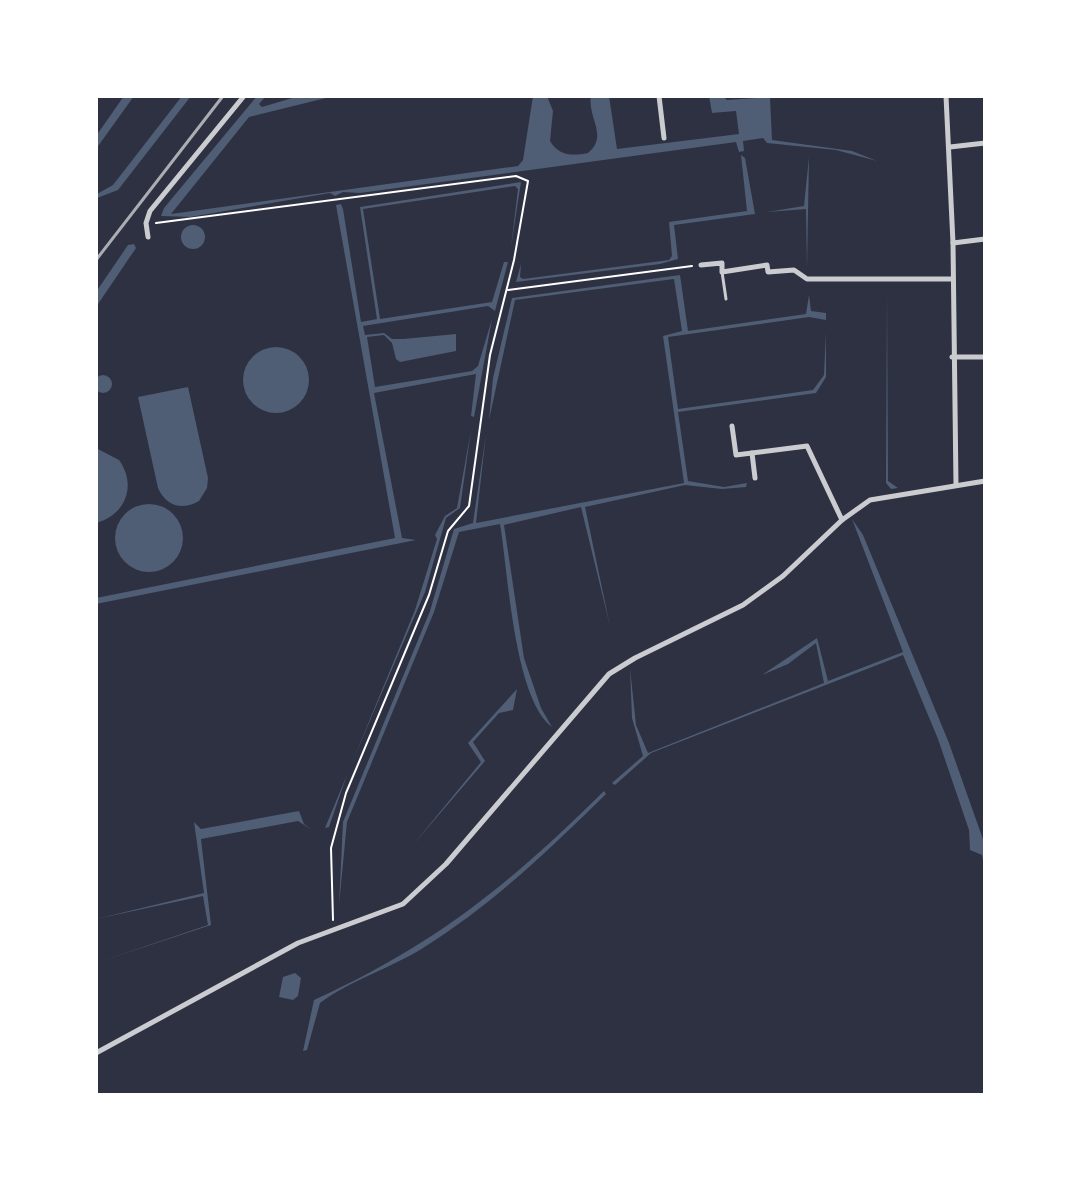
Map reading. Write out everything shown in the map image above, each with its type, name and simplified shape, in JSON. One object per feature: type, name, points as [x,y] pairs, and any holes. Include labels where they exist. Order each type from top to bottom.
[{"type":"street","points":[[148,237],[146,223],[150,211],[244,96]]},
{"type":"street","points":[[659,96],[664,138]]},
{"type":"street","points":[[946,96],[953,243],[952,357],[956,485]]},
{"type":"street","points":[[950,147],[985,143]]},
{"type":"street","points":[[953,243],[985,239]]},
{"type":"street","points":[[701,265],[722,263],[722,272],[767,265],[768,272],[794,270],[807,279],[953,279]]},
{"type":"street","points":[[952,357],[985,357]]},
{"type":"street","points":[[732,426],[736,455],[807,446],[842,520]]},
{"type":"street","points":[[752,453],[755,478]]},
{"type":"street","points":[[96,1053],[298,943],[385,913],[417,894],[609,674],[743,605],[783,576],[842,520],[870,500],[985,481]]},
{"type":"lane","points":[[722,272],[726,299]]},
{"type":"path","points":[[146,223],[186,221],[317,199],[355,198],[526,177],[528,189],[490,355],[469,506],[448,531],[429,595],[336,824],[331,853],[333,929]]},
{"type":"path","points":[[507,290],[701,265]]},
{"type":"water","points":[[124,96],[134,96],[96,149],[96,136]]},
{"type":"water","points":[[182,96],[191,96],[118,190],[97,198],[97,194],[113,185]]},
{"type":"water","points":[[257,96],[266,96],[259,104],[262,107],[299,96],[334,96],[249,117],[171,214],[518,166],[523,160],[533,96],[547,96],[553,111],[550,141],[557,150],[566,154],[588,153],[594,147],[597,133],[591,96],[609,96],[617,149],[739,134],[736,111],[712,113],[709,96],[722,96],[727,100],[770,97],[772,140],[852,151],[877,161],[836,150],[767,143],[763,138],[743,141],[744,151],[739,152],[736,142],[360,193],[343,192],[335,196],[330,193],[190,217],[161,216],[164,208]]},
{"type":"water","points":[[741,155],[745,158],[755,214],[674,225],[678,259],[660,264],[516,282],[521,264],[520,277],[523,279],[669,260],[672,256],[669,222],[747,211]]},
{"type":"water","points":[[809,157],[807,269],[806,209],[767,212],[804,206]]},
{"type":"water","points":[[521,182],[511,247],[518,189],[515,186],[363,209],[380,319],[492,302],[504,262],[508,262],[495,311],[488,306],[363,326],[365,335],[384,333],[392,339],[456,334],[456,351],[400,362],[396,359],[392,343],[384,335],[367,337],[375,387],[472,371],[478,366],[492,319],[474,417],[471,416],[476,374],[374,393],[402,538],[416,540],[96,604],[96,598],[395,538],[336,205],[341,204],[343,209],[361,322],[377,319],[360,207]]},
{"type":"water","points":[[193,225],[202,228],[205,237],[202,246],[193,249],[184,246],[181,237],[184,228]]},
{"type":"water","points":[[134,244],[136,248],[96,307],[96,292],[128,245]]},
{"type":"water","points":[[680,275],[688,331],[806,314],[809,295],[811,311],[826,313],[826,320],[809,317],[668,337],[678,409],[813,390],[824,375],[826,332],[826,377],[816,393],[678,412],[688,481],[724,487],[747,483],[746,487],[722,489],[685,485],[585,507],[610,626],[581,507],[504,525],[524,658],[541,708],[552,727],[539,712],[521,663],[500,524],[459,532],[434,612],[347,822],[339,905],[343,822],[430,611],[454,529],[473,523],[486,434],[476,523],[684,483],[663,336],[682,331],[674,279],[515,300],[489,420],[493,378],[512,298]]},
{"type":"water","points":[[887,290],[888,481],[898,488],[891,489],[886,483]]},
{"type":"water","points":[[276,347],[299,357],[309,380],[299,403],[276,413],[253,403],[243,380],[253,357]]},
{"type":"water","points":[[103,375],[112,384],[103,393],[94,384]]},
{"type":"water","points":[[188,387],[208,478],[207,488],[199,501],[181,506],[170,503],[158,488],[138,397]]},
{"type":"water","points":[[471,430],[460,508],[446,518],[425,592],[351,764],[415,610],[437,539],[435,535],[445,516],[457,508]]},
{"type":"water","points":[[96,448],[119,460],[128,489],[126,498],[115,513],[96,523]]},
{"type":"water","points":[[142,504],[156,504],[168,509],[178,519],[183,538],[178,557],[168,567],[156,572],[142,572],[130,567],[120,557],[115,545],[115,531],[120,519],[130,509]]},
{"type":"water","points":[[852,519],[863,535],[949,743],[985,845],[985,871],[982,855],[970,850],[969,830],[938,739],[903,655],[651,753],[615,785],[612,783],[643,756],[632,718],[630,668],[636,725],[648,753],[824,683],[816,643],[788,664],[762,675],[817,638],[828,681],[903,652]]},
{"type":"water","points":[[517,689],[513,710],[499,713],[473,742],[485,761],[412,846],[481,762],[468,743]]},
{"type":"water","points":[[347,774],[329,827],[325,828]]},
{"type":"water","points":[[604,791],[606,794],[563,836],[473,914],[423,948],[320,1003],[307,1050],[303,1051],[314,1000],[397,957],[469,910],[536,855]]},
{"type":"water","points":[[299,811],[304,824],[312,830],[298,821],[201,839],[211,925],[96,963],[208,925],[203,896],[96,919],[204,893],[194,822],[201,829]]},
{"type":"water","points":[[295,973],[301,978],[298,996],[293,1000],[279,997],[283,977]]},
{"type":"railway","points":[[96,260],[223,96]]}]
